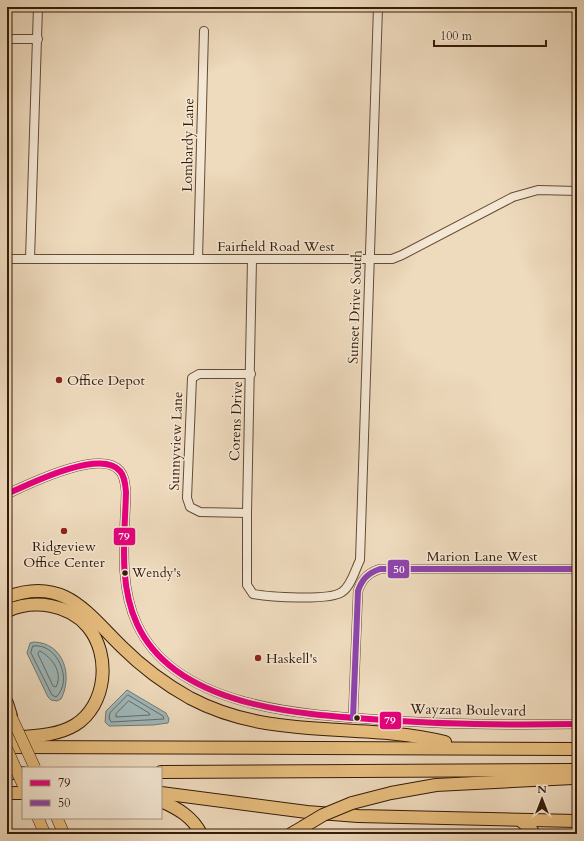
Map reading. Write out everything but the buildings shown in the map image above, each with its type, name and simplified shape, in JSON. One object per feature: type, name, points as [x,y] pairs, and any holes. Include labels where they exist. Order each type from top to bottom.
[{"type":"highway","points":[[7,597],[25,592],[36,591],[58,595],[79,604],[137,661],[165,682],[206,705],[236,716],[269,725],[422,737],[465,747]]},
{"type":"highway","points":[[7,611],[26,606],[60,607],[71,613],[88,627],[99,648],[102,671],[102,685],[96,702],[83,720],[75,725],[51,734],[7,738]]},
{"type":"highway","points":[[7,618],[26,606]]},
{"type":"highway","points":[[7,703],[9,711]]},
{"type":"highway","points":[[7,748],[465,747],[577,749]]},
{"type":"highway","points":[[162,772],[577,770]]},
{"type":"highway","points":[[7,773],[22,773]]},
{"type":"highway","points":[[291,834],[323,815],[352,803],[391,793],[436,786],[577,778]]},
{"type":"highway","points":[[7,793],[22,793]]},
{"type":"highway","points":[[162,793],[307,812],[350,815],[577,821]]},
{"type":"highway","points":[[162,801],[194,822],[201,834]]},
{"type":"highway","points":[[520,820],[531,829],[534,834]]},
{"type":"main road","points":[[9,711],[35,767]]},
{"type":"main road","points":[[7,748],[22,783]]},
{"type":"main road","points":[[38,819],[44,834]]},
{"type":"main road","points":[[57,819],[64,834]]},
{"type":"street","points":[[30,259],[38,7]]},
{"type":"street","name":"Sunset Drive South","points":[[247,585],[253,594],[266,597],[332,597],[346,589],[360,560],[378,7]]},
{"type":"street","name":"Lombardy Lane","points":[[198,259],[204,31]]},
{"type":"street","points":[[7,39],[38,39]]},
{"type":"street","name":"Fairfield Road West","points":[[7,259],[392,259],[513,197],[538,190],[577,191]]},
{"type":"street","name":"Corens Drive","points":[[247,585],[252,259]]},
{"type":"street","name":"Sunnyview Lane","points":[[247,513],[200,512],[190,507],[187,498],[192,378],[200,374],[251,374]]},
{"type":"street","name":"Wayzata Boulevard","points":[[7,494],[55,474],[101,462],[115,467],[120,471],[125,482],[124,561],[128,595],[137,623],[155,649],[166,661],[196,683],[231,698],[280,710],[353,718],[450,724],[577,724]]},
{"type":"street","name":"Marion Lane West","points":[[353,718],[358,591],[366,577],[380,569],[577,569]]},
{"type":"street","points":[[7,830],[10,834]]},
{"type":"water","points":[[34,642],[53,648],[59,654],[63,662],[66,671],[65,690],[61,699],[57,701],[51,700],[48,697],[27,653],[30,643]]},
{"type":"water","points":[[127,690],[166,713],[169,719],[168,723],[153,725],[109,726],[105,722],[106,711]]},
{"type":"transit line","name":"79","points":[[7,494],[47,476],[82,466],[97,463],[111,465],[120,471],[124,478],[126,492],[124,542],[125,576],[127,592],[137,624],[156,652],[181,674],[212,690],[246,702],[282,710],[319,715],[458,724],[577,724]]},
{"type":"transit line","name":"50","points":[[353,718],[358,591],[361,583],[372,572],[380,569],[577,569]]},
{"type":"place","name":"Office Depot","points":[[59,380]]},
{"type":"place","name":"Ridgeview Office Center","points":[[64,531]]},
{"type":"place","name":"Wendy's","points":[[125,573]]},
{"type":"place","name":"Haskell's","points":[[258,658]]}]
